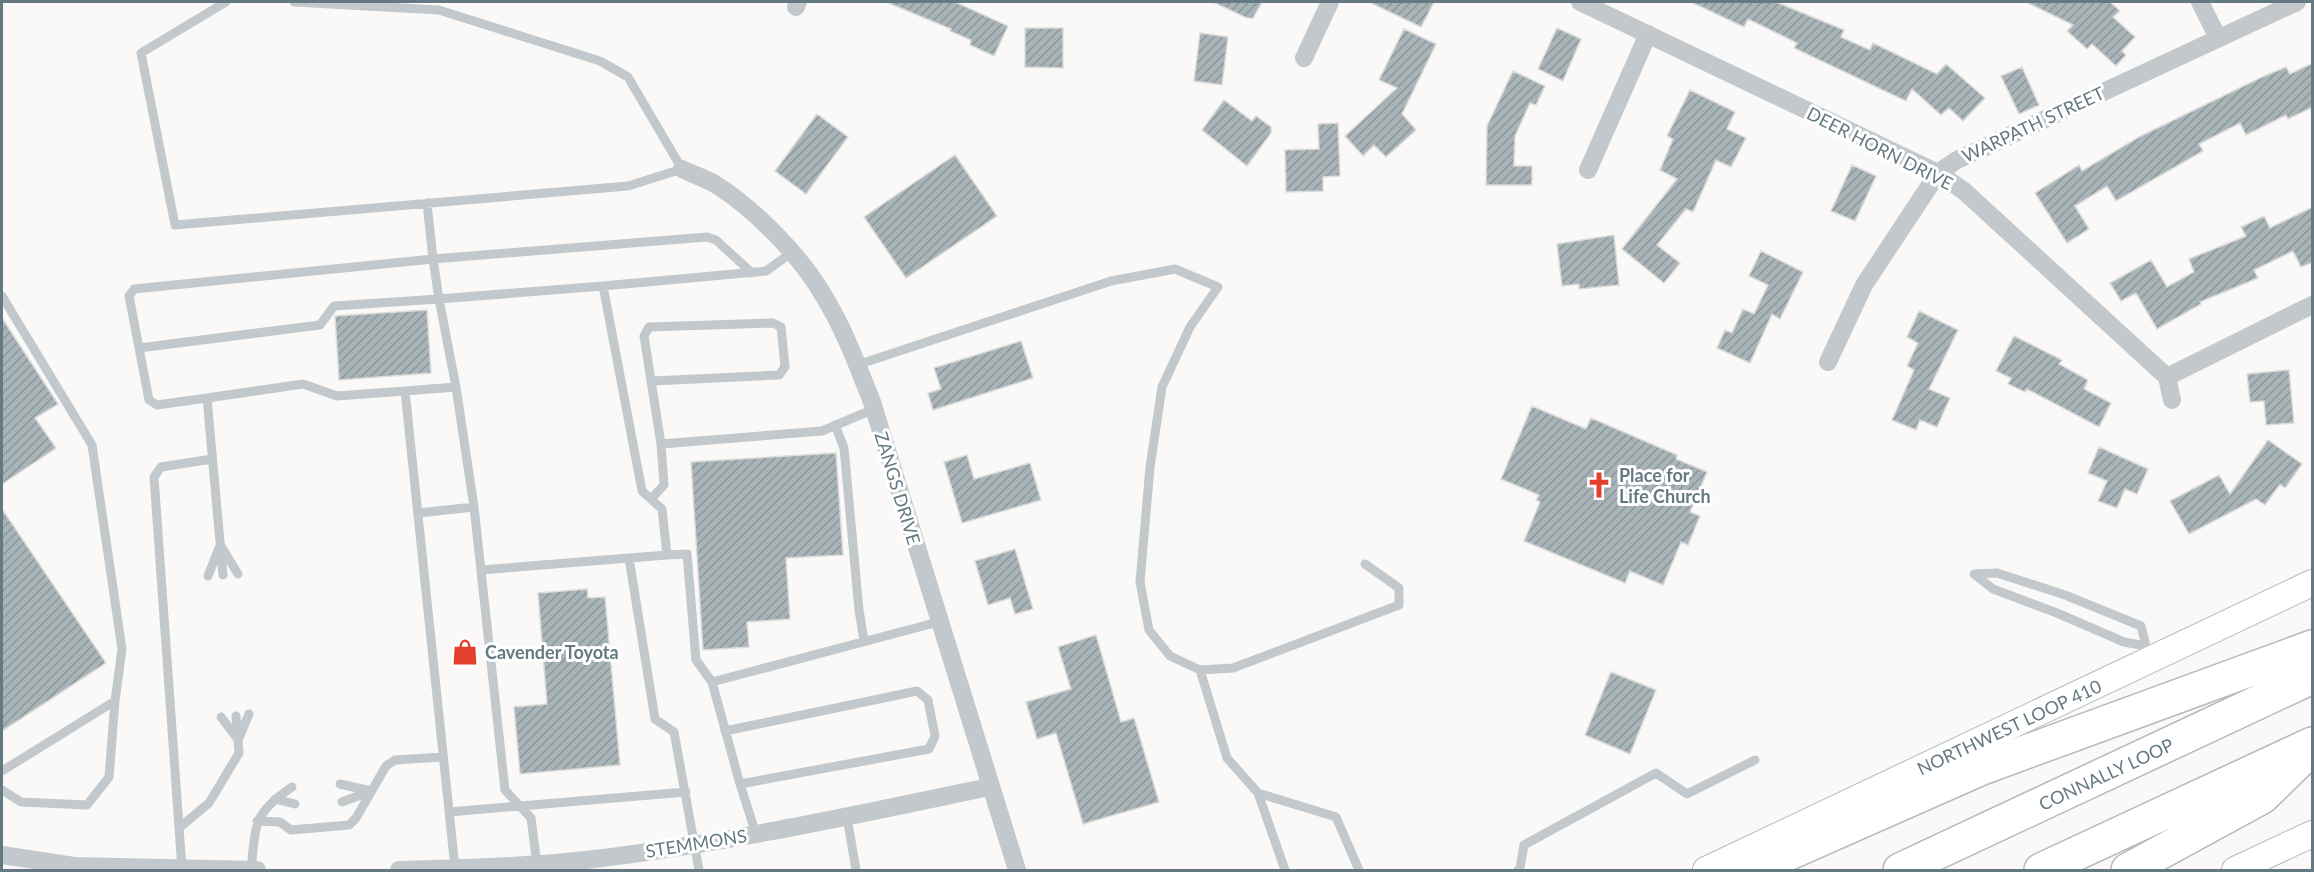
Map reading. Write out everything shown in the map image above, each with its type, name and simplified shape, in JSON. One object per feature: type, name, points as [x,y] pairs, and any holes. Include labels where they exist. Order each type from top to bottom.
[{"type":"highway","points":[[1751,870],[1982,768],[2313,647]]},
{"type":"highway","name":"CONNALLY LOOP","points":[[1900,870],[2313,676]]},
{"type":"highway","points":[[2041,870],[2313,746]]},
{"type":"highway","points":[[2128,870],[2262,797],[2313,746]]},
{"type":"main road","name":"NORTHWEST LOOP 410","points":[[1706,870],[2150,652],[2313,583]]},
{"type":"main road","points":[[2235,870],[2313,834]]},
{"type":"street","points":[[1304,58],[1330,2]]},
{"type":"street","name":"DEER HORN DRIVE","points":[[1580,2],[1938,173],[1964,191],[2167,377]]},
{"type":"street","points":[[2200,2],[2218,38]]},
{"type":"street","name":"WARPATH STREET","points":[[1828,362],[1864,285],[1938,173],[1957,160],[2297,2]]},
{"type":"street","points":[[1588,170],[1648,34]]},
{"type":"street","name":"ZANGS DRIVE","points":[[681,169],[714,184],[747,210],[776,236],[825,297],[857,365],[874,409],[989,787],[1017,870]]},
{"type":"street","points":[[2172,400],[2167,377],[2313,305]]},
{"type":"street","name":"STEMMONS","points":[[399,870],[538,867],[756,834],[989,787]]},
{"type":"street","points":[[2,855],[74,868],[257,870]]},
{"type":"lane","points":[[226,2],[141,53],[175,225],[628,186],[681,169],[628,77],[600,61],[439,9],[294,2]]},
{"type":"lane","points":[[427,203],[439,299],[456,387],[474,507],[505,790],[531,818],[538,867]]},
{"type":"lane","points":[[456,387],[337,396],[303,384],[157,405],[149,400],[129,296],[134,289],[433,260],[707,237],[716,240],[752,273]]},
{"type":"lane","points":[[139,348],[320,325],[334,306],[766,271],[791,253]]},
{"type":"lane","points":[[857,365],[1111,281],[1175,269],[1218,287],[1190,327],[1162,387],[1150,467],[1140,582],[1149,630],[1170,657],[1200,670],[1233,668],[1399,605],[1399,588],[1365,564]]},
{"type":"lane","points":[[603,286],[642,491],[662,509],[667,555]]},
{"type":"lane","points":[[2,296],[92,445],[122,649],[109,777],[87,805],[21,802],[2,789]]},
{"type":"lane","points":[[651,499],[664,485],[661,444],[644,336],[649,327],[773,323],[781,327],[785,367],[779,375],[652,381]]},
{"type":"lane","points":[[405,391],[455,868]]},
{"type":"lane","points":[[207,398],[224,575]]},
{"type":"lane","points":[[661,444],[822,431],[874,409]]},
{"type":"lane","points":[[835,425],[844,448],[858,610],[864,641]]},
{"type":"lane","points":[[182,868],[154,477],[161,468],[212,459]]},
{"type":"lane","points":[[418,513],[474,507]]},
{"type":"lane","points":[[220,544],[238,574]]},
{"type":"lane","points":[[208,576],[220,544]]},
{"type":"lane","points":[[481,570],[687,554],[696,660],[712,681],[756,834]]},
{"type":"lane","points":[[629,558],[655,719],[674,732],[699,870]]},
{"type":"lane","points":[[1998,573],[2065,595],[2141,626],[2150,652],[1993,589],[1974,574],[1998,573]]},
{"type":"lane","points":[[712,681],[938,622]]},
{"type":"lane","points":[[1200,670],[1227,758],[1258,793],[1285,870]]},
{"type":"lane","points":[[725,731],[917,691],[928,700],[935,736],[928,749],[740,784]]},
{"type":"lane","points":[[2,771],[115,701]]},
{"type":"lane","points":[[238,740],[249,714]]},
{"type":"lane","points":[[179,828],[208,802],[239,753],[236,716]]},
{"type":"lane","points":[[221,717],[238,740]]},
{"type":"lane","points":[[257,821],[280,822],[291,830],[349,825],[356,818],[386,766],[395,760],[443,757]]},
{"type":"lane","points":[[1518,870],[1524,845],[1656,773],[1687,794],[1755,760]]},
{"type":"lane","points":[[340,784],[371,791]]},
{"type":"lane","points":[[251,870],[257,821],[275,799],[292,787]]},
{"type":"lane","points":[[342,802],[371,791]]},
{"type":"lane","points":[[449,812],[686,792]]},
{"type":"lane","points":[[1258,793],[1336,817],[1359,870]]},
{"type":"lane","points":[[275,799],[295,804]]},
{"type":"lane","points":[[847,817],[856,870]]},
{"type":"building","points":[[886,2],[955,2],[1008,26],[994,56],[970,45],[971,40],[950,31],[951,29]]},
{"type":"building","points":[[1213,2],[1262,2],[1253,18],[1247,18]]},
{"type":"building","points":[[1369,2],[1434,2],[1421,27]]},
{"type":"building","points":[[1691,2],[1776,2],[1844,30],[1841,37],[1870,50],[1873,43],[1937,74],[1946,64],[1985,98],[1963,121],[1949,108],[1941,115],[1912,89],[1906,101],[1794,48],[1797,43],[1748,19],[1744,27]]},
{"type":"building","points":[[2026,2],[2110,2],[2120,11],[2113,17],[2135,37],[2122,51],[2126,55],[2116,66],[2092,44],[2087,49],[2067,31],[2073,25]]},
{"type":"building","points":[[1025,28],[1063,28],[1063,68],[1025,67]]},
{"type":"building","points":[[1557,28],[1581,39],[1563,81],[1538,69]]},
{"type":"building","points":[[1404,29],[1436,44],[1402,114],[1416,130],[1386,157],[1374,145],[1363,156],[1345,136],[1397,88],[1379,80]]},
{"type":"building","points":[[1200,33],[1228,37],[1222,85],[1194,81]]},
{"type":"building","points":[[2313,63],[2313,107],[2288,119],[2286,115],[2246,135],[2240,123],[2199,144],[2203,151],[2116,201],[2107,186],[2075,206],[2089,229],[2067,243],[2035,193],[2079,165],[2082,171],[2139,137],[2260,78],[2286,67],[2290,74]]},
{"type":"building","points":[[2022,67],[2039,105],[2019,114],[2001,76]]},
{"type":"building","points":[[1513,71],[1545,86],[1536,105],[1530,103],[1515,136],[1514,166],[1532,166],[1532,185],[1486,185],[1487,126]]},
{"type":"building","points":[[1690,90],[1735,112],[1727,129],[1746,138],[1731,167],[1716,160],[1693,212],[1686,209],[1657,245],[1680,263],[1664,283],[1622,249],[1677,179],[1660,170],[1673,139],[1667,136]]},
{"type":"building","points":[[1224,100],[1252,121],[1256,116],[1271,127],[1271,133],[1247,166],[1202,130]]},
{"type":"building","points":[[817,114],[848,137],[806,194],[775,171]]},
{"type":"building","points":[[1338,123],[1340,176],[1323,177],[1323,191],[1286,192],[1285,150],[1319,149],[1318,124]]},
{"type":"building","points":[[955,155],[997,216],[906,278],[864,217]]},
{"type":"building","points":[[1852,165],[1876,176],[1855,221],[1831,211]]},
{"type":"building","points":[[2313,207],[2313,262],[2301,267],[2293,251],[2254,270],[2258,278],[2200,302],[2201,304],[2157,329],[2136,293],[2121,301],[2110,283],[2151,260],[2167,287],[2194,272],[2189,259],[2246,236],[2241,227],[2264,216],[2270,228]]},
{"type":"building","points":[[1614,235],[1619,285],[1579,289],[1579,284],[1562,286],[1557,244]]},
{"type":"building","points":[[1761,251],[1803,272],[1780,319],[1772,314],[1750,363],[1717,348],[1725,330],[1732,333],[1743,309],[1754,314],[1768,285],[1749,276]]},
{"type":"building","points":[[427,310],[431,373],[339,380],[335,316]]},
{"type":"building","points":[[1919,311],[1958,330],[1929,389],[1950,398],[1937,427],[1920,420],[1916,430],[1892,420],[1914,370],[1907,366],[1918,343],[1907,337]]},
{"type":"building","points":[[2,318],[58,404],[35,418],[56,448],[2,484]]},
{"type":"building","points":[[2014,336],[2062,360],[2059,364],[2088,380],[2084,389],[2111,403],[2099,427],[2027,389],[2025,392],[2008,384],[2011,378],[1996,371]]},
{"type":"building","points":[[1021,341],[1033,378],[933,410],[928,393],[941,389],[934,368]]},
{"type":"building","points":[[2289,370],[2294,423],[2266,425],[2264,401],[2250,402],[2247,374]]},
{"type":"building","points":[[1532,406],[1586,429],[1591,418],[1677,455],[1676,459],[1707,472],[1690,512],[1700,516],[1688,545],[1681,542],[1663,585],[1630,571],[1625,583],[1524,541],[1540,502],[1536,500],[1539,495],[1501,479]]},
{"type":"building","points":[[2268,440],[2302,464],[2285,488],[2280,484],[2265,505],[2256,499],[2189,534],[2170,501],[2219,475],[2230,494]]},
{"type":"building","points":[[2099,447],[2148,469],[2137,494],[2125,489],[2117,508],[2098,501],[2107,481],[2088,473]]},
{"type":"building","points":[[836,453],[843,555],[786,558],[790,619],[747,622],[749,647],[703,650],[691,462]]},
{"type":"building","points":[[967,455],[974,479],[1030,463],[1041,500],[962,523],[944,462]]},
{"type":"building","points":[[2,509],[106,663],[2,731]]},
{"type":"building","points":[[1015,549],[1033,609],[1015,614],[1010,598],[988,605],[975,561]]},
{"type":"building","points":[[587,589],[588,598],[605,597],[620,765],[520,774],[514,707],[547,704],[538,593]]},
{"type":"building","points":[[1096,635],[1121,722],[1134,718],[1159,802],[1083,824],[1056,733],[1037,739],[1026,702],[1071,689],[1058,647]]},
{"type":"building","points":[[1611,672],[1656,690],[1630,754],[1585,735]]},
{"type":"place","name":"Place for Life Church","points":[[1599,485]]},
{"type":"place","name":"Cavender Toyota","points":[[465,652]]}]
